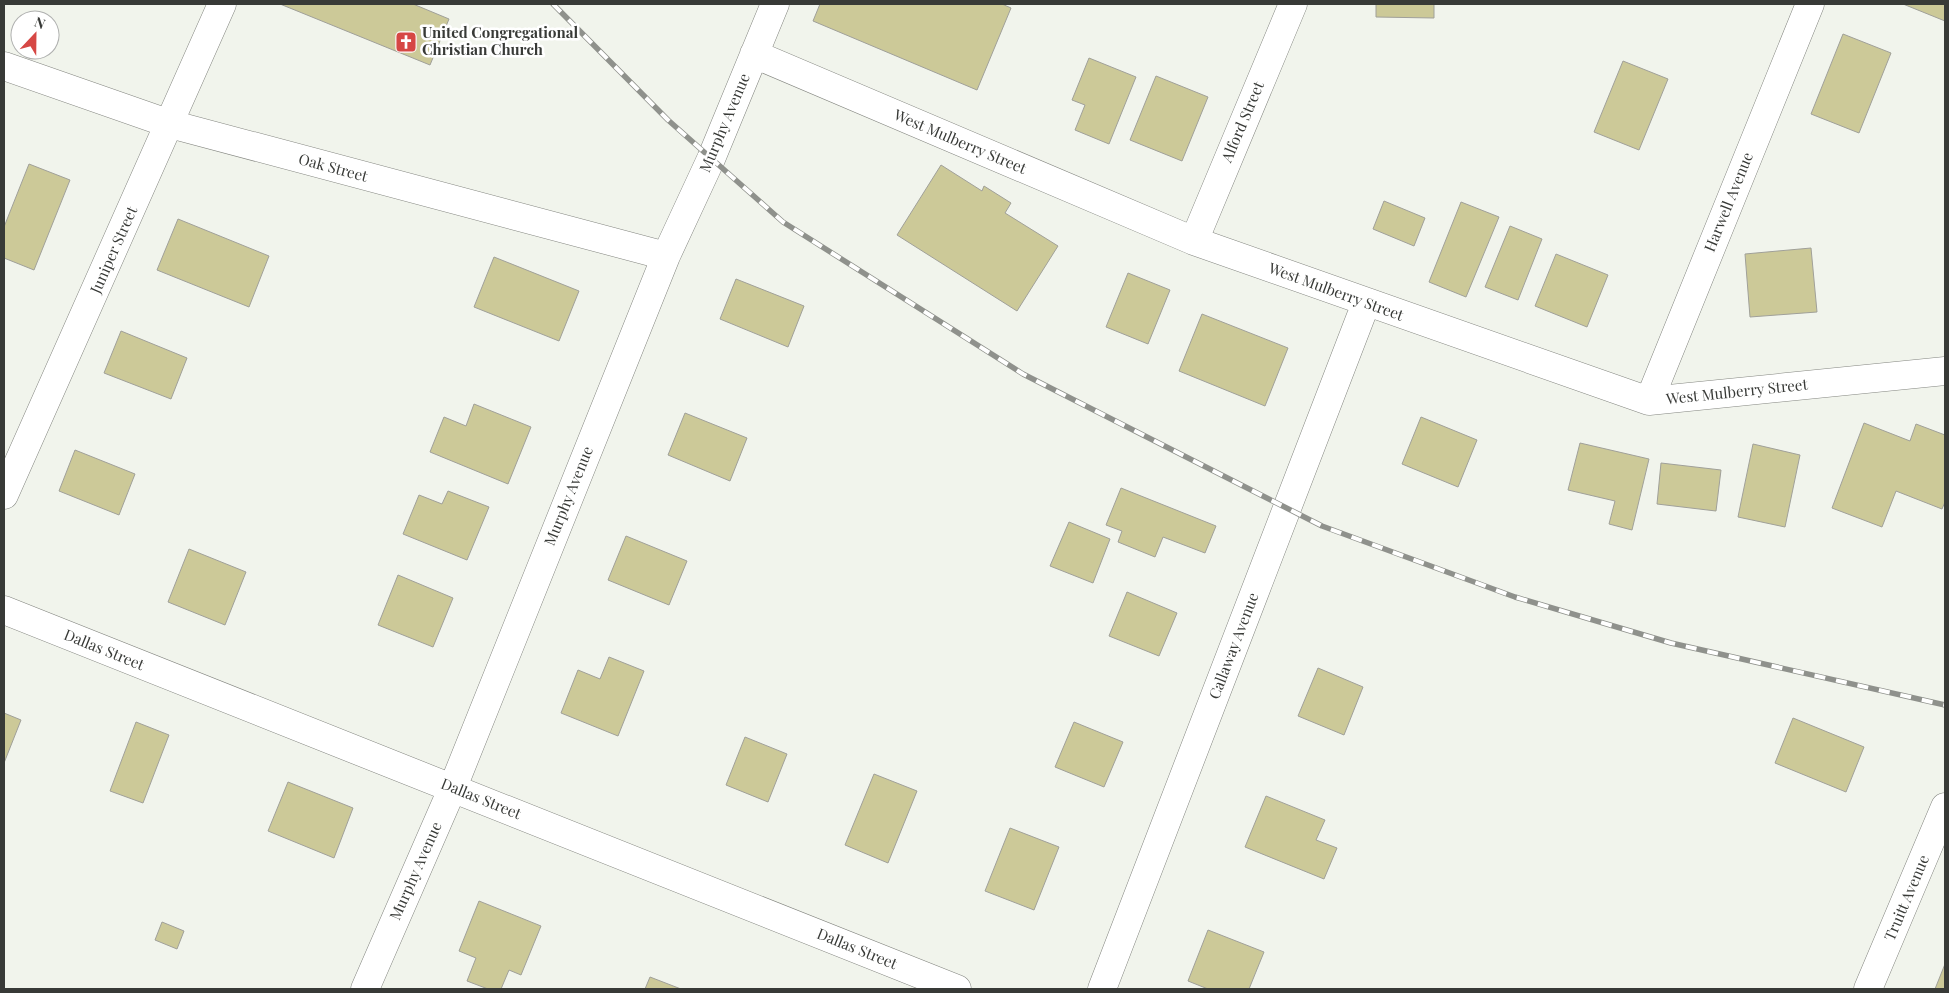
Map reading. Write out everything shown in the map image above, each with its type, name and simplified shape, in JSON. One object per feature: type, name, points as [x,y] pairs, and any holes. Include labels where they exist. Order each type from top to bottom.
[{"type":"street","name":"Juniper Street","points":[[4,495],[222,4]]},
{"type":"street","name":"Murphy Avenue","points":[[365,989],[453,787],[666,256],[711,159],[775,4]]},
{"type":"street","name":"Alford Street","points":[[1194,241],[1292,4]]},
{"type":"street","name":"Harwell Avenue","points":[[1648,401],[1810,4]]},
{"type":"street","name":"West Mulberry Street","points":[[754,54],[1194,241],[1648,401],[1945,371]]},
{"type":"street","name":"Oak Street","points":[[4,66],[170,124],[666,256]]},
{"type":"street","name":"Callaway Avenue","points":[[1102,989],[1366,303]]},
{"type":"street","name":"Dallas Street","points":[[4,610],[957,989]]},
{"type":"street","name":"Truitt Avenue","points":[[1868,989],[1945,807]]},
{"type":"building","name":"United Congregational Christian Church","points":[[280,4],[413,4],[449,19],[430,65]]},
{"type":"building","points":[[820,4],[1002,4],[1011,8],[977,90],[813,21]]},
{"type":"building","points":[[1376,4],[1434,4],[1434,18],[1376,17]]},
{"type":"building","points":[[1903,4],[1945,4],[1945,21]]},
{"type":"building","points":[[1843,34],[1891,53],[1859,133],[1811,114]]},
{"type":"building","points":[[1089,58],[1136,77],[1109,144],[1075,130],[1085,105],[1072,100]]},
{"type":"building","points":[[1623,61],[1668,79],[1639,150],[1594,132]]},
{"type":"building","points":[[1156,76],[1208,97],[1182,161],[1130,140]]},
{"type":"building","points":[[29,164],[70,180],[34,270],[4,258],[4,227]]},
{"type":"building","points":[[941,165],[982,191],[984,186],[1011,203],[1005,213],[1058,246],[1017,311],[897,235]]},
{"type":"building","points":[[1384,201],[1425,218],[1414,246],[1373,229]]},
{"type":"building","points":[[1461,202],[1499,217],[1466,297],[1429,282]]},
{"type":"building","points":[[178,219],[269,256],[249,307],[157,270]]},
{"type":"building","points":[[1510,226],[1542,239],[1518,300],[1485,287]]},
{"type":"building","points":[[1811,248],[1817,312],[1750,317],[1745,254]]},
{"type":"building","points":[[1556,254],[1608,275],[1587,327],[1535,306]]},
{"type":"building","points":[[494,257],[579,291],[559,341],[474,307]]},
{"type":"building","points":[[1128,273],[1170,290],[1148,344],[1106,327]]},
{"type":"building","points":[[736,279],[804,306],[788,347],[720,319]]},
{"type":"building","points":[[1202,314],[1288,348],[1265,406],[1179,371]]},
{"type":"building","points":[[121,331],[187,358],[171,399],[104,373]]},
{"type":"building","points":[[474,404],[531,427],[508,484],[430,452],[444,417],[466,426]]},
{"type":"building","points":[[685,413],[747,438],[730,481],[668,455]]},
{"type":"building","points":[[1421,417],[1477,440],[1458,487],[1402,464]]},
{"type":"building","points":[[1864,423],[1910,441],[1916,424],[1945,435],[1945,502],[1942,509],[1896,491],[1882,527],[1832,508]]},
{"type":"building","points":[[1580,443],[1649,459],[1632,530],[1609,524],[1615,501],[1568,490]]},
{"type":"building","points":[[1753,444],[1800,455],[1785,527],[1738,517]]},
{"type":"building","points":[[75,450],[135,474],[119,515],[59,491]]},
{"type":"building","points":[[1661,463],[1721,470],[1716,511],[1657,504]]},
{"type":"building","points":[[1121,488],[1216,526],[1205,553],[1163,537],[1155,557],[1118,542],[1122,531],[1106,525]]},
{"type":"building","points":[[448,491],[489,507],[467,560],[403,534],[419,495],[442,504]]},
{"type":"building","points":[[1069,522],[1110,539],[1093,583],[1050,566]]},
{"type":"building","points":[[626,536],[687,561],[669,605],[608,580]]},
{"type":"building","points":[[189,549],[246,572],[225,625],[168,602]]},
{"type":"building","points":[[398,575],[453,598],[433,647],[378,625]]},
{"type":"building","points":[[1127,592],[1177,613],[1159,656],[1109,636]]},
{"type":"building","points":[[609,657],[644,671],[618,736],[561,713],[578,670],[600,679]]},
{"type":"building","points":[[1318,668],[1363,687],[1344,735],[1298,716]]},
{"type":"building","points":[[4,713],[21,720],[4,763]]},
{"type":"building","points":[[1793,718],[1864,747],[1846,792],[1775,763]]},
{"type":"building","points":[[136,722],[169,735],[143,803],[110,791]]},
{"type":"building","points":[[1074,722],[1123,742],[1104,787],[1055,767]]},
{"type":"building","points":[[745,737],[787,754],[768,802],[726,785]]},
{"type":"building","points":[[874,774],[917,791],[888,863],[845,845]]},
{"type":"building","points":[[288,782],[353,808],[334,858],[268,831]]},
{"type":"building","points":[[1266,796],[1325,820],[1316,840],[1337,848],[1324,879],[1245,847]]},
{"type":"building","points":[[1010,828],[1059,847],[1034,910],[985,891]]},
{"type":"building","points":[[479,901],[541,926],[521,975],[509,970],[501,989],[488,989],[467,981],[476,958],[459,951]]},
{"type":"building","points":[[162,922],[184,931],[177,949],[155,940]]},
{"type":"building","points":[[1208,930],[1264,952],[1249,989],[1208,989],[1188,981]]},
{"type":"building","points":[[1945,964],[1945,989],[1935,989]]},
{"type":"building","points":[[650,977],[681,989],[645,989]]},
{"type":"railway","points":[[553,4],[668,120],[783,222],[1023,374],[1322,526],[1515,597],[1671,643],[1945,705]]},
{"type":"place","name":"United Congregational Christian Church","points":[[406,42]]}]
